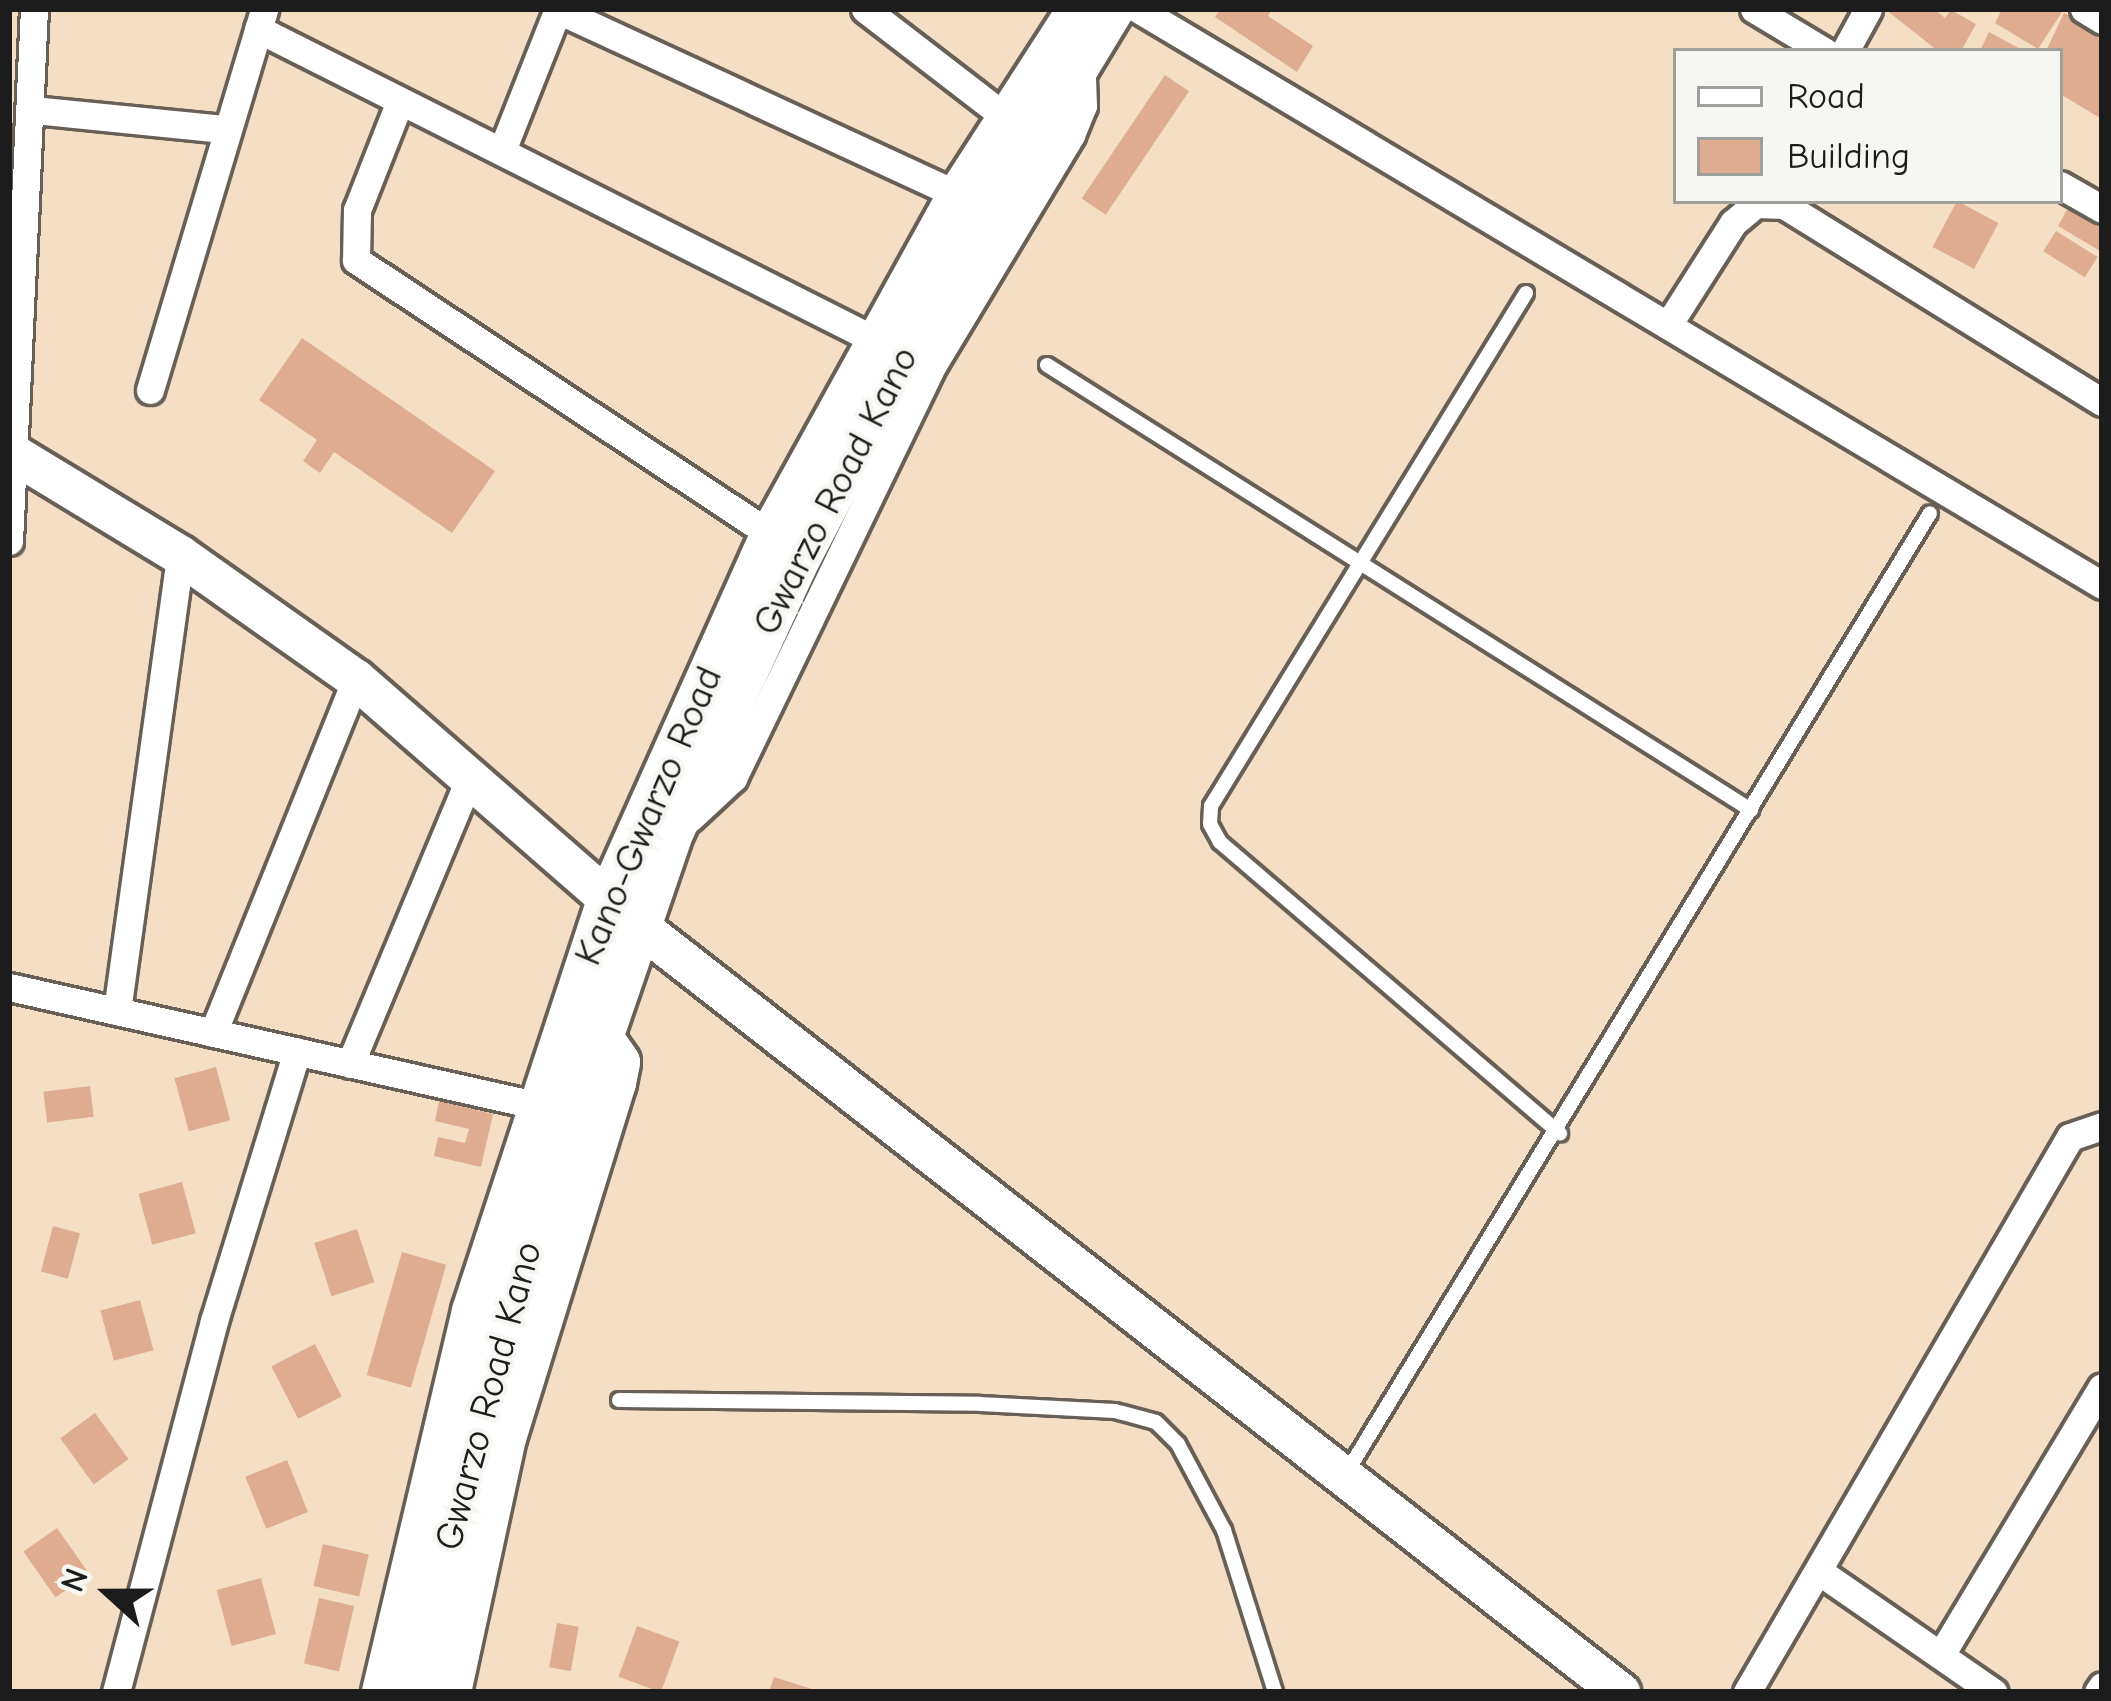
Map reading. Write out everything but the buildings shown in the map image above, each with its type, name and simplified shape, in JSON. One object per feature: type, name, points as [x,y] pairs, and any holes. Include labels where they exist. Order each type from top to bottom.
[{"type":"main road","name":"Kano-Gwarzo Road","points":[[383,1692],[473,1311],[535,1106],[624,912],[771,535],[959,194],[1079,9]]},
{"type":"main road","name":"Gwarzo Road Kano","points":[[417,1692],[598,1032],[624,912],[670,838],[853,454],[1113,9]]},
{"type":"main road","points":[[450,1692],[488,1444]]},
{"type":"street","points":[[9,541],[33,110],[34,9]]},
{"type":"street","points":[[865,9],[1009,120]]},
{"type":"street","points":[[1138,9],[2102,585]]},
{"type":"street","points":[[1754,9],[1819,48]]},
{"type":"street","points":[[1847,48],[1868,9]]},
{"type":"street","points":[[2084,9],[2102,20]]},
{"type":"street","points":[[503,148],[558,10],[959,194]]},
{"type":"street","points":[[150,390],[261,19],[400,101],[503,148],[875,340]]},
{"type":"street","points":[[400,101],[357,210],[356,260],[771,535]]},
{"type":"street","points":[[33,110],[225,129]]},
{"type":"street","points":[[2063,187],[2102,209]]},
{"type":"street","points":[[1668,325],[1733,223],[1756,204],[1784,206],[2102,402]]},
{"type":"street","points":[[13,453],[180,556],[356,679],[624,912],[1620,1692]]},
{"type":"street","points":[[116,1011],[180,556]]},
{"type":"street","points":[[213,1033],[356,679]]},
{"type":"street","points":[[350,1064],[471,775]]},
{"type":"street","points":[[9,987],[535,1106]]},
{"type":"street","points":[[116,1692],[214,1321],[297,1052]]},
{"type":"street","points":[[1747,1692],[2070,1137],[2102,1126]]},
{"type":"street","points":[[1942,1653],[2102,1387]]},
{"type":"street","points":[[1820,1572],[1993,1692]]},
{"type":"lane","points":[[1526,293],[1211,806],[1210,824],[1220,842],[1560,1133]]},
{"type":"lane","points":[[1047,365],[1751,810]]},
{"type":"lane","points":[[1344,1476],[1560,1133],[1930,514]]},
{"type":"lane","points":[[619,1400],[980,1404],[1115,1411],[1156,1422],[1178,1444],[1224,1530],[1275,1692]]}]
